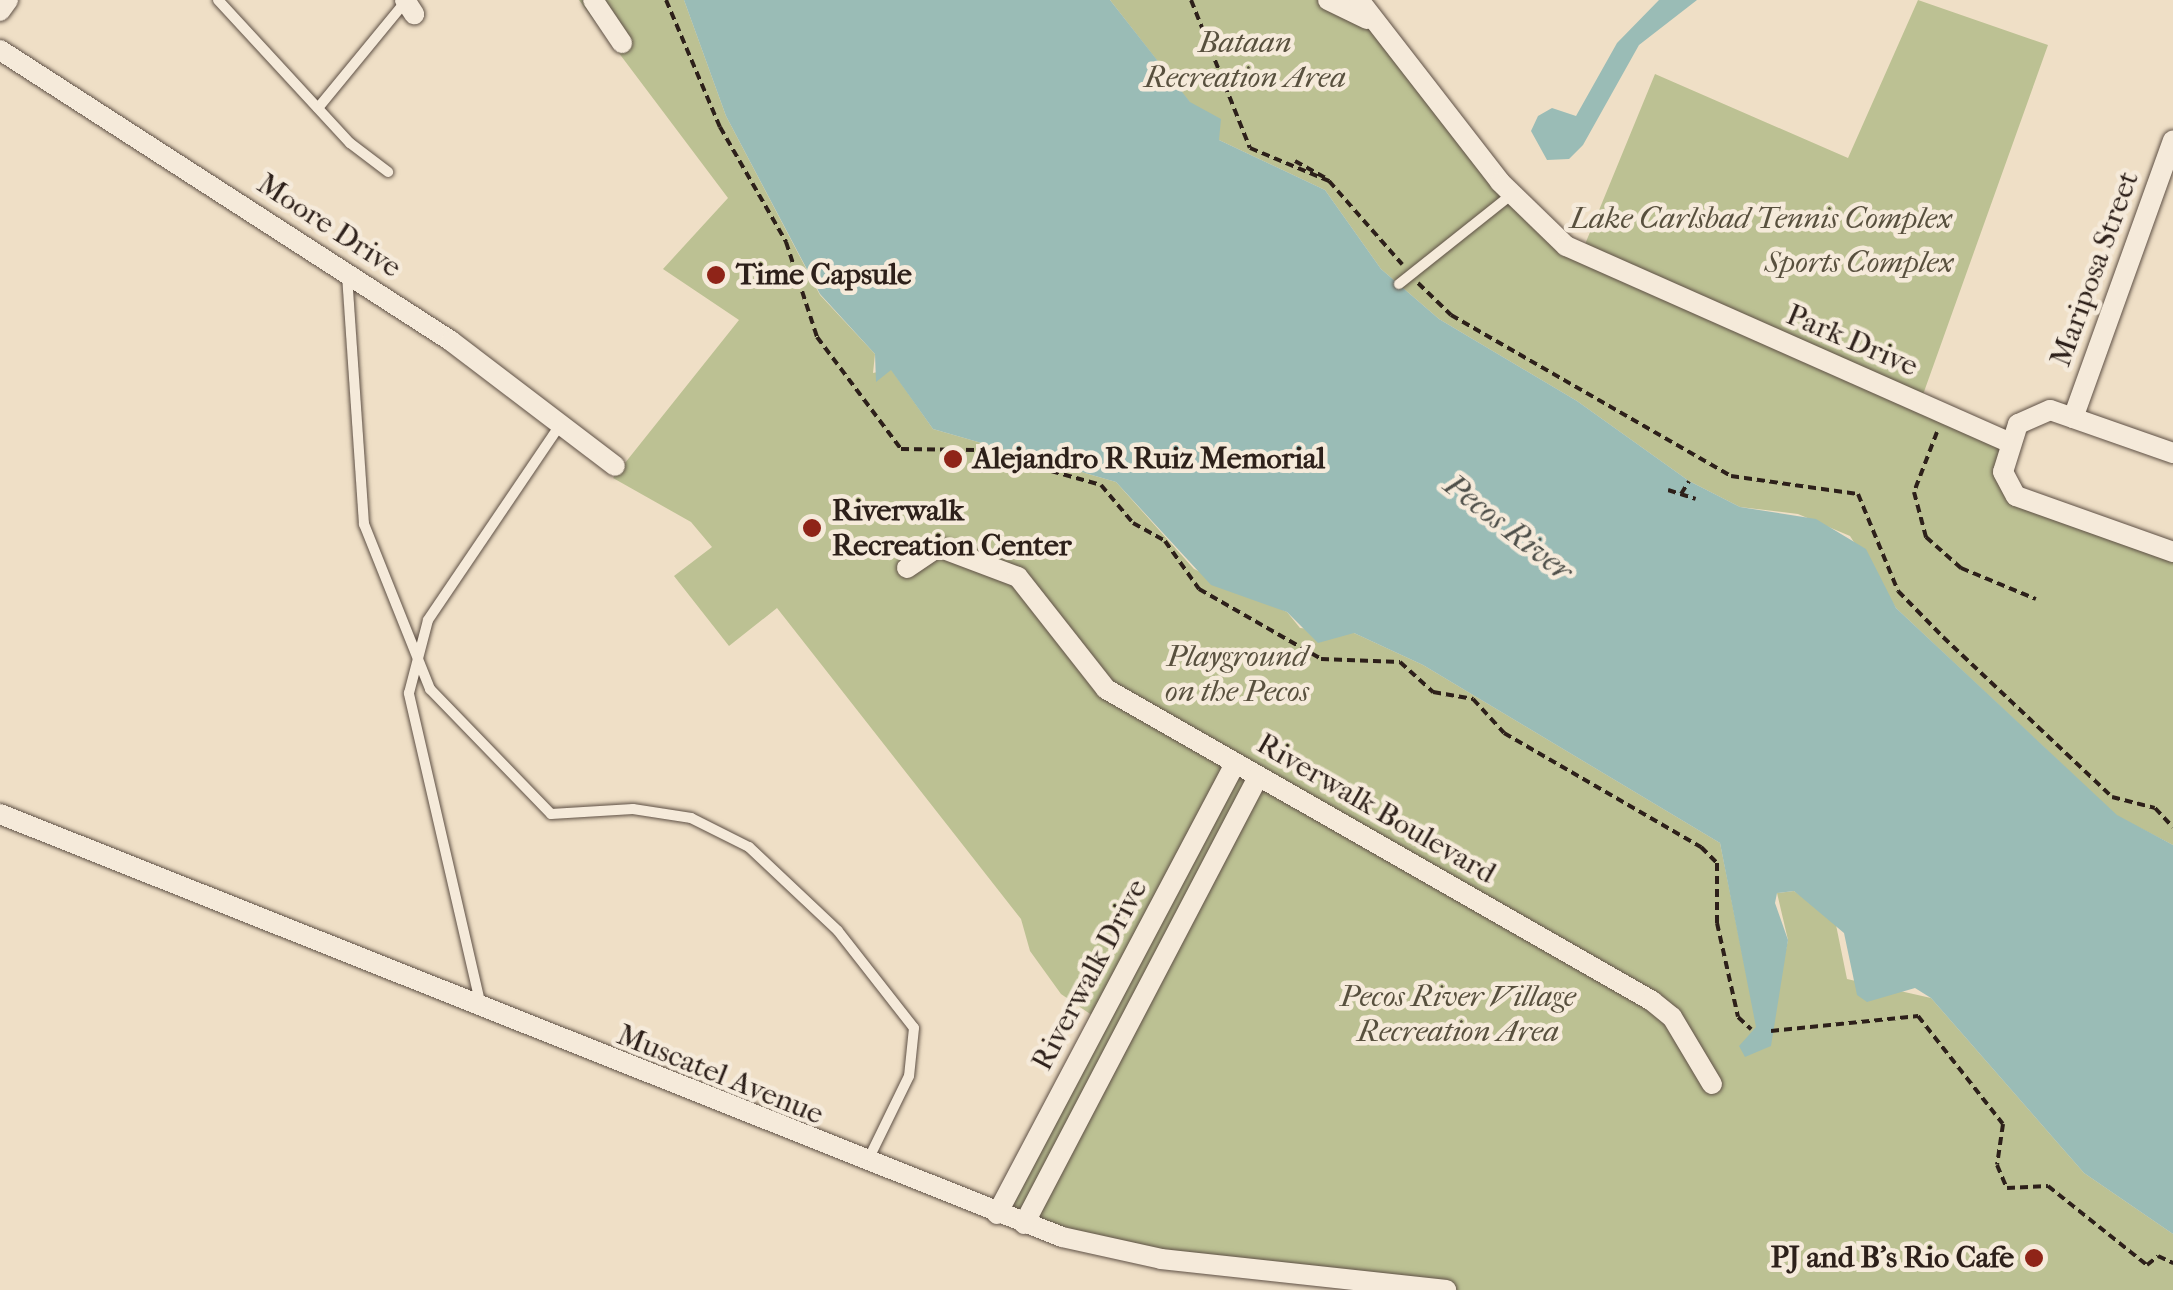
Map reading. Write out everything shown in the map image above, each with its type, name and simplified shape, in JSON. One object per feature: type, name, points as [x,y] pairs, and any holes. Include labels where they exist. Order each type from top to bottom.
[{"type":"street","points":[[0,10],[8,0]]},
{"type":"street","points":[[593,0],[622,43]]},
{"type":"street","name":"Park Drive","points":[[1328,0],[1363,10],[1511,195],[1580,255],[2008,442]]},
{"type":"street","name":"Moore Drive","points":[[0,50],[347,273],[614,466]]},
{"type":"street","name":"Mariposa Street","points":[[2073,418],[2173,140]]},
{"type":"street","points":[[2173,453],[2073,418],[2034,414],[2008,442],[2003,472],[2016,496],[2173,552]]},
{"type":"street","name":"Riverwalk Boulevard","points":[[907,568],[938,548],[1018,577],[1106,690],[1664,1009],[1712,1084]]},
{"type":"street","name":"Riverwalk Drive","points":[[997,1214],[1235,764]]},
{"type":"street","name":"Riverwalk Drive","points":[[1024,1224],[1258,777]]},
{"type":"street","name":"Muscatel Avenue","points":[[0,814],[865,1166],[1024,1224],[1161,1259],[1446,1290]]},
{"type":"street","points":[[1105,1010],[1128,1024]]},
{"type":"lane","points":[[218,0],[318,108],[388,172]]},
{"type":"lane","points":[[318,108],[408,5]]},
{"type":"lane","points":[[1399,284],[1511,195]]},
{"type":"lane","points":[[347,273],[364,524],[417,658],[442,704],[551,814],[634,809],[691,818],[749,847],[838,932],[914,1028],[909,1076],[865,1166]]},
{"type":"lane","points":[[482,1011],[410,709],[417,658],[428,620],[561,424]]},
{"type":"path","points":[[666,0],[720,126],[786,242],[817,337],[900,448],[976,450],[1101,485],[1133,523],[1165,540],[1199,589],[1321,659],[1400,662],[1433,692],[1472,699],[1504,733],[1701,847],[1717,862],[1717,923],[1738,1017],[1750,1029]]},
{"type":"path","points":[[1192,0],[1250,148],[1294,160],[1330,181],[1451,315],[1731,476],[1858,494],[1898,590],[1942,638],[2112,797],[2155,808],[2173,826]]},
{"type":"path","points":[[1294,160],[1310,178],[1330,181]]},
{"type":"path","points":[[1943,414],[1914,492],[1926,538],[1961,568],[2036,599]]},
{"type":"path","points":[[1681,494],[1689,482]]},
{"type":"path","points":[[1668,490],[1696,499]]},
{"type":"path","points":[[1772,1031],[1918,1016],[2003,1124],[1997,1165],[2007,1188],[2048,1186],[2147,1265],[2158,1256],[2173,1264]]},
{"type":"green space","name":"Pecos River Village Recreation Area","points":[[579,0],[684,0],[726,116],[820,295],[875,354],[873,373],[891,369],[933,429],[1116,482],[1194,569],[1287,612],[1300,628],[1354,633],[1423,665],[1720,843],[1757,1027],[1769,1030],[1788,940],[1777,893],[1794,891],[1835,920],[1847,979],[1931,998],[2084,1173],[2173,1234],[2173,1290],[1446,1290],[1208,1265],[997,1214],[1099,1020],[1061,994],[1030,951],[1021,919],[777,608],[729,646],[674,576],[712,547],[691,522],[613,478],[739,320],[663,269],[728,198]]},
{"type":"green space","points":[[1110,0],[1328,0],[1367,19],[1469,142],[1581,254],[1655,74],[1848,158],[1918,0],[2048,45],[1920,403],[2008,442],[2008,486],[2173,552],[2173,845],[2117,816],[1896,608],[1850,536],[1798,514],[1740,507],[1689,481],[1577,401],[1439,319],[1381,269],[1325,190],[1219,140]]},
{"type":"water","name":"Pecos River","points":[[684,0],[1110,0],[1190,102],[1221,119],[1219,140],[1325,190],[1381,269],[1439,319],[1577,401],[1689,481],[1740,507],[1816,519],[1866,549],[1896,608],[2117,815],[2173,845],[2173,1234],[2084,1173],[1931,998],[1915,988],[1867,1002],[1857,995],[1844,933],[1794,891],[1777,893],[1775,903],[1788,940],[1771,1046],[1745,1057],[1739,1046],[1756,1027],[1720,843],[1423,665],[1354,633],[1318,643],[1287,612],[1211,585],[1116,482],[933,429],[891,370],[876,382],[875,354],[820,294],[726,116]]},
{"type":"water","points":[[1659,0],[1697,0],[1639,45],[1583,145],[1569,159],[1547,160],[1531,131],[1538,116],[1552,108],[1576,116],[1617,43]]},
{"type":"place","name":"Time Capsule","points":[[716,275]]},
{"type":"place","name":"Alejandro R Ruiz Memorial","points":[[953,459]]},
{"type":"place","name":"Riverwalk Recreation Center","points":[[812,528]]},
{"type":"place","name":"PJ and B's Rio Cafe","points":[[2034,1258]]},
{"type":"park label","name":"Bataan Recreation Area","points":[[1245,60]]},
{"type":"park label","name":"Lake Carlsbad Tennis Complex","points":[[1761,219]]},
{"type":"park label","name":"Sports Complex","points":[[1859,263]]},
{"type":"park label","name":"Playground on the Pecos","points":[[1237,674]]}]
